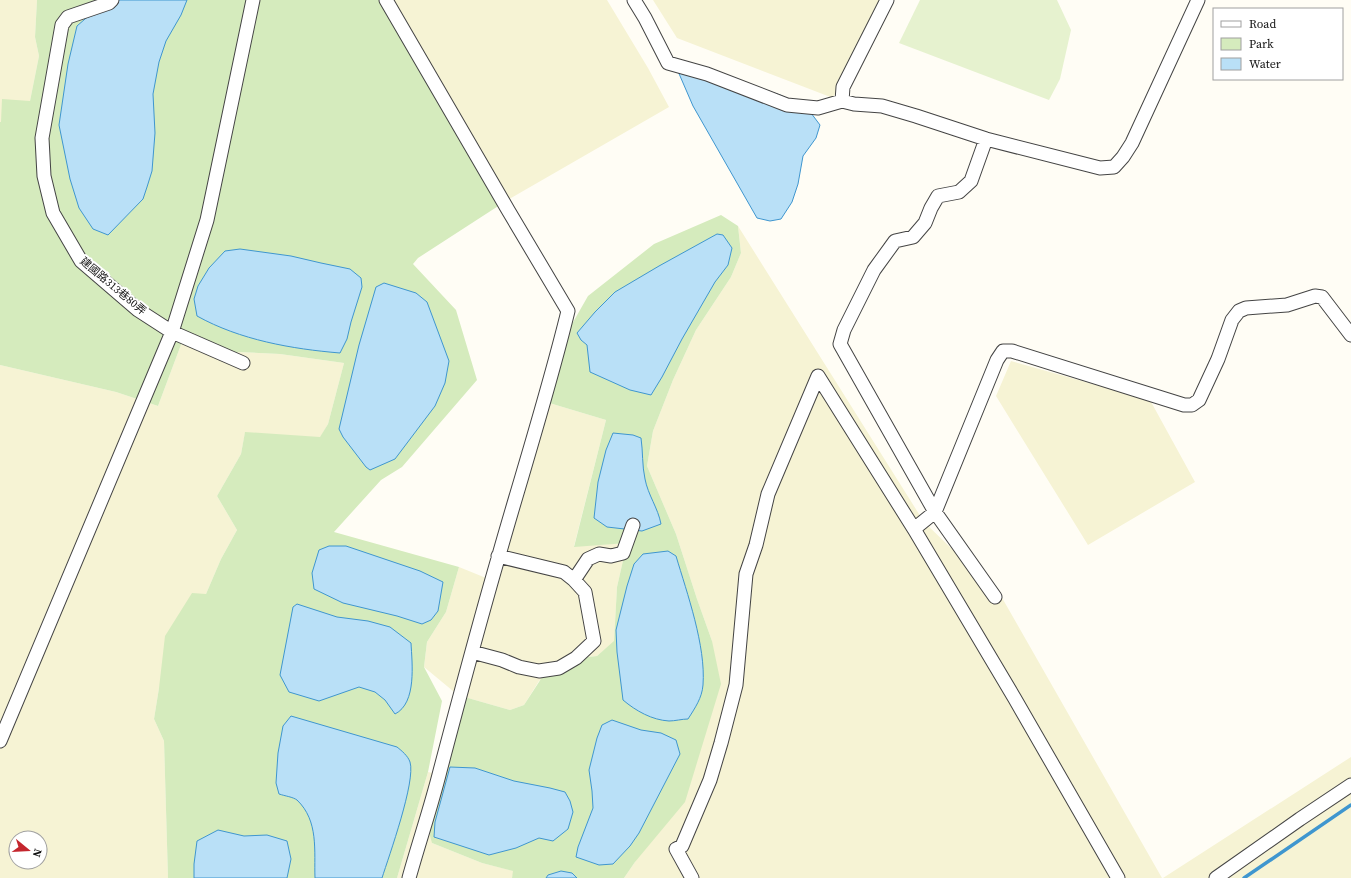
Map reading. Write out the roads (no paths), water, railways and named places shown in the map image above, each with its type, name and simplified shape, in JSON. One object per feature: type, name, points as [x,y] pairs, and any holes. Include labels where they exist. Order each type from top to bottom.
[{"type":"street","name":"建國路313巷80弄","points":[[112,0],[110,3],[68,17],[62,25],[42,138],[44,176],[53,213],[81,261],[138,310],[172,332],[243,363]]},
{"type":"street","points":[[0,742],[172,332],[207,220],[254,0]]},
{"type":"street","points":[[386,0],[568,311],[553,372],[498,556],[468,670],[459,696],[440,772],[409,878]]},
{"type":"street","points":[[634,0],[668,63],[707,74],[787,105],[818,108],[842,101],[854,104],[882,106],[986,139],[1100,168],[1114,167],[1132,143],[1198,0]]},
{"type":"street","points":[[842,101],[843,87],[887,0]]},
{"type":"street","points":[[986,139],[971,181],[959,192],[938,196],[925,223],[913,238],[895,241],[874,270],[844,330],[840,344],[935,512],[995,598]]},
{"type":"street","points":[[914,529],[935,512],[1002,351],[1012,351],[1184,405],[1192,405],[1199,400],[1218,359],[1232,320],[1239,311],[1246,308],[1287,305],[1315,296],[1322,297],[1351,335]]},
{"type":"street","points":[[692,878],[676,849],[682,846],[685,839],[710,780],[721,743],[736,685],[746,574],[756,545],[768,494],[818,376],[914,529],[1015,699],[1118,878]]},
{"type":"street","points":[[574,580],[588,559],[599,554],[611,556],[623,553],[633,525]]},
{"type":"street","points":[[472,652],[502,660],[519,667],[539,671],[559,668],[576,658],[594,641],[585,592],[574,580],[564,572],[498,556]]},
{"type":"street","points":[[1216,878],[1300,819],[1351,786]]},
{"type":"water","points":[[116,0],[187,0],[181,15],[166,41],[159,62],[153,94],[155,133],[152,171],[143,199],[108,235],[93,229],[79,208],[70,179],[59,125],[68,64],[77,26],[93,12]]},
{"type":"water","points":[[699,67],[780,95],[808,109],[820,125],[816,138],[803,156],[798,184],[792,202],[781,219],[770,221],[757,218],[693,106],[677,69]]},
{"type":"water","points":[[717,234],[723,235],[732,248],[728,265],[715,282],[651,395],[630,390],[590,372],[587,345],[581,340],[577,333],[595,312],[615,292]]},
{"type":"water","points":[[240,249],[291,256],[350,269],[361,278],[362,287],[347,339],[340,353],[303,349],[267,342],[231,331],[197,316],[194,299],[198,286],[209,268],[225,251]]},
{"type":"water","points":[[384,283],[416,293],[427,302],[449,361],[445,383],[435,406],[395,459],[370,470],[343,437],[339,429],[359,345],[376,287]]},
{"type":"water","points":[[613,433],[633,435],[641,438],[645,479],[661,524],[642,531],[607,527],[594,518],[598,482],[606,450]]},
{"type":"water","points":[[329,546],[346,546],[420,571],[443,582],[438,611],[431,620],[422,624],[397,616],[343,603],[314,589],[312,573],[319,550]]},
{"type":"water","points":[[668,551],[676,556],[695,620],[702,654],[703,670],[703,685],[701,694],[698,703],[688,719],[669,721],[656,719],[644,714],[623,700],[616,630],[634,564],[643,554]]},
{"type":"water","points":[[297,604],[337,617],[368,621],[390,627],[411,643],[412,682],[407,701],[402,709],[395,714],[385,700],[375,692],[359,687],[319,701],[289,692],[280,675],[293,607]]},
{"type":"water","points":[[291,716],[397,747],[409,760],[411,772],[406,801],[382,878],[315,878],[315,847],[309,817],[297,800],[279,794],[276,783],[278,753],[283,726]]},
{"type":"water","points":[[612,720],[641,730],[661,733],[676,740],[680,754],[639,833],[630,846],[613,864],[599,865],[576,857],[578,847],[593,808],[589,770],[597,738],[602,725]]},
{"type":"water","points":[[450,767],[475,768],[514,781],[565,792],[570,801],[573,812],[568,829],[553,841],[539,838],[516,848],[489,855],[434,837],[435,822]]},
{"type":"water","points":[[218,830],[244,836],[267,835],[287,841],[291,859],[287,878],[194,878],[197,841]]},
{"type":"water","points":[[561,871],[572,873],[577,878],[546,878],[548,875]]},
{"type":"waterway","points":[[1244,878],[1351,805]]}]
